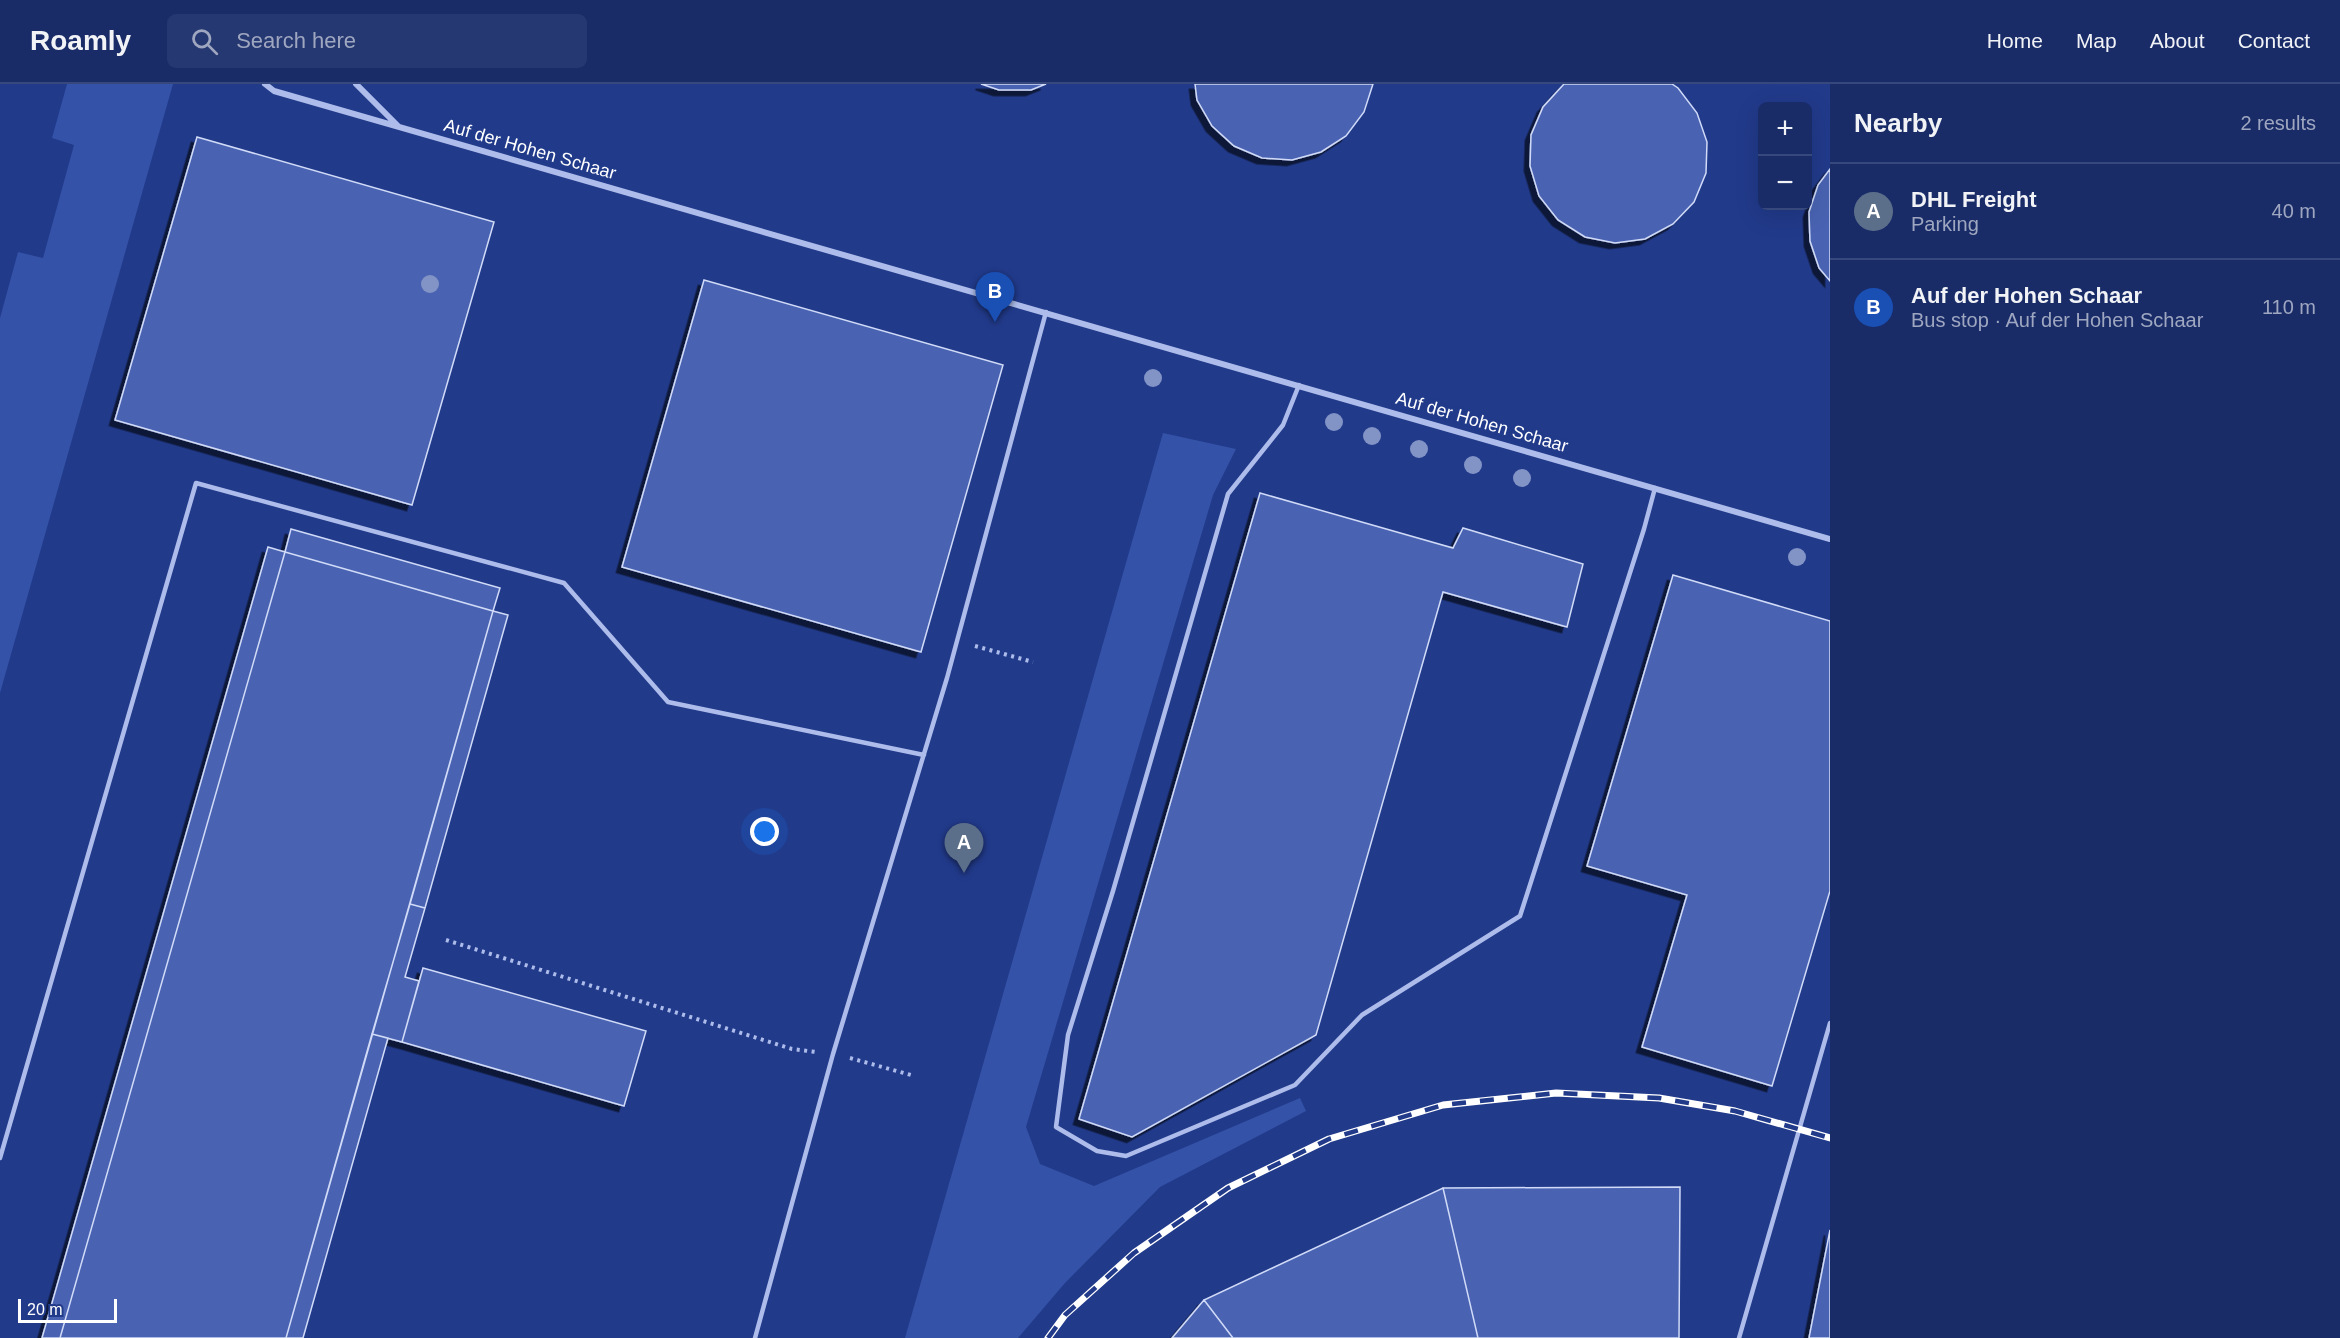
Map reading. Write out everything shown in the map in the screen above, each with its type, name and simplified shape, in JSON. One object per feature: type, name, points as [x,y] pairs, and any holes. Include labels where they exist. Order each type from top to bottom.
[{"type":"street","name":"Auf der Hohen Schaar","points":[[265,84],[274,91],[1830,539]]},
{"type":"street","name":"Auf der Hohen Schaar","points":[[356,84],[398,127]]},
{"type":"lane","points":[[755,1338],[833,1054],[957,641],[1046,312]]},
{"type":"lane","points":[[1299,385],[1283,425],[1228,494],[1113,891],[1068,1035],[1056,1127],[1097,1152],[1126,1156],[1295,1085],[1362,1015],[1520,916],[1644,529],[1655,488]]},
{"type":"lane","points":[[0,1158],[196,483],[564,583],[668,702],[924,755]]},
{"type":"lane","points":[[1740,1338],[1830,1023]]},
{"type":"path","points":[[957,641],[1033,662]]},
{"type":"path","points":[[446,940],[792,1049],[833,1054],[911,1075]]},
{"type":"shaded area","points":[[67,84],[173,84],[0,693],[0,318],[18,252],[43,258],[74,145],[52,138]]},
{"type":"shaded area","points":[[1163,433],[1236,449],[1213,495],[1026,1127],[1040,1164],[1094,1186],[1300,1098],[1306,1111],[1160,1187],[1065,1283],[1018,1338],[905,1338]]},
{"type":"building","points":[[981,84],[1046,84],[1031,90],[999,90]]},
{"type":"building","points":[[1195,84],[1373,84],[1364,112],[1346,136],[1321,152],[1292,160],[1262,158],[1234,146],[1212,126],[1197,100]]},
{"type":"building","points":[[1564,84],[1672,84],[1678,88],[1697,113],[1707,142],[1706,173],[1694,202],[1673,224],[1645,239],[1615,243],[1585,237],[1558,220],[1539,196],[1530,166],[1531,135],[1543,107]]},
{"type":"building","points":[[197,137],[494,222],[412,505],[115,420]]},
{"type":"building","points":[[1830,169],[1830,281],[1819,268],[1810,241],[1809,212],[1812,210],[1818,185]]},
{"type":"building","points":[[704,280],[1003,365],[921,652],[622,567]]},
{"type":"building","points":[[1260,493],[1453,548],[1463,528],[1583,564],[1567,627],[1443,592],[1316,1035],[1132,1137],[1079,1119]]},
{"type":"building","points":[[291,529],[500,588],[493,611],[285,552]]},
{"type":"building","points":[[268,547],[285,552],[60,1338],[42,1338]]},
{"type":"building","points":[[285,552],[493,611],[286,1338],[60,1338]]},
{"type":"building","points":[[1673,575],[1830,621],[1830,891],[1772,1086],[1642,1047],[1687,895],[1587,866]]},
{"type":"building","points":[[493,611],[508,615],[425,908],[410,904]]},
{"type":"building","points":[[410,904],[425,908],[405,977],[419,981],[402,1042],[372,1034]]},
{"type":"building","points":[[423,968],[646,1031],[624,1106],[402,1042]]},
{"type":"building","points":[[372,1034],[388,1038],[303,1338],[286,1338]]},
{"type":"building","points":[[1680,1187],[1679,1338],[1478,1338],[1443,1188]]},
{"type":"building","points":[[1443,1188],[1478,1338],[1233,1338],[1204,1300]]},
{"type":"building","points":[[1830,1230],[1830,1338],[1809,1338]]},
{"type":"building","points":[[1204,1300],[1233,1338],[1172,1338]]},
{"type":"railway","points":[[1048,1338],[1065,1315],[1134,1253],[1228,1188],[1329,1139],[1443,1105],[1556,1093],[1659,1098],[1735,1111],[1830,1138]]},
{"type":"place","name":"Auf der Hohen Schaar","points":[[995,322]]},
{"type":"place","name":"DHL Freight","points":[[964,873]]}]
